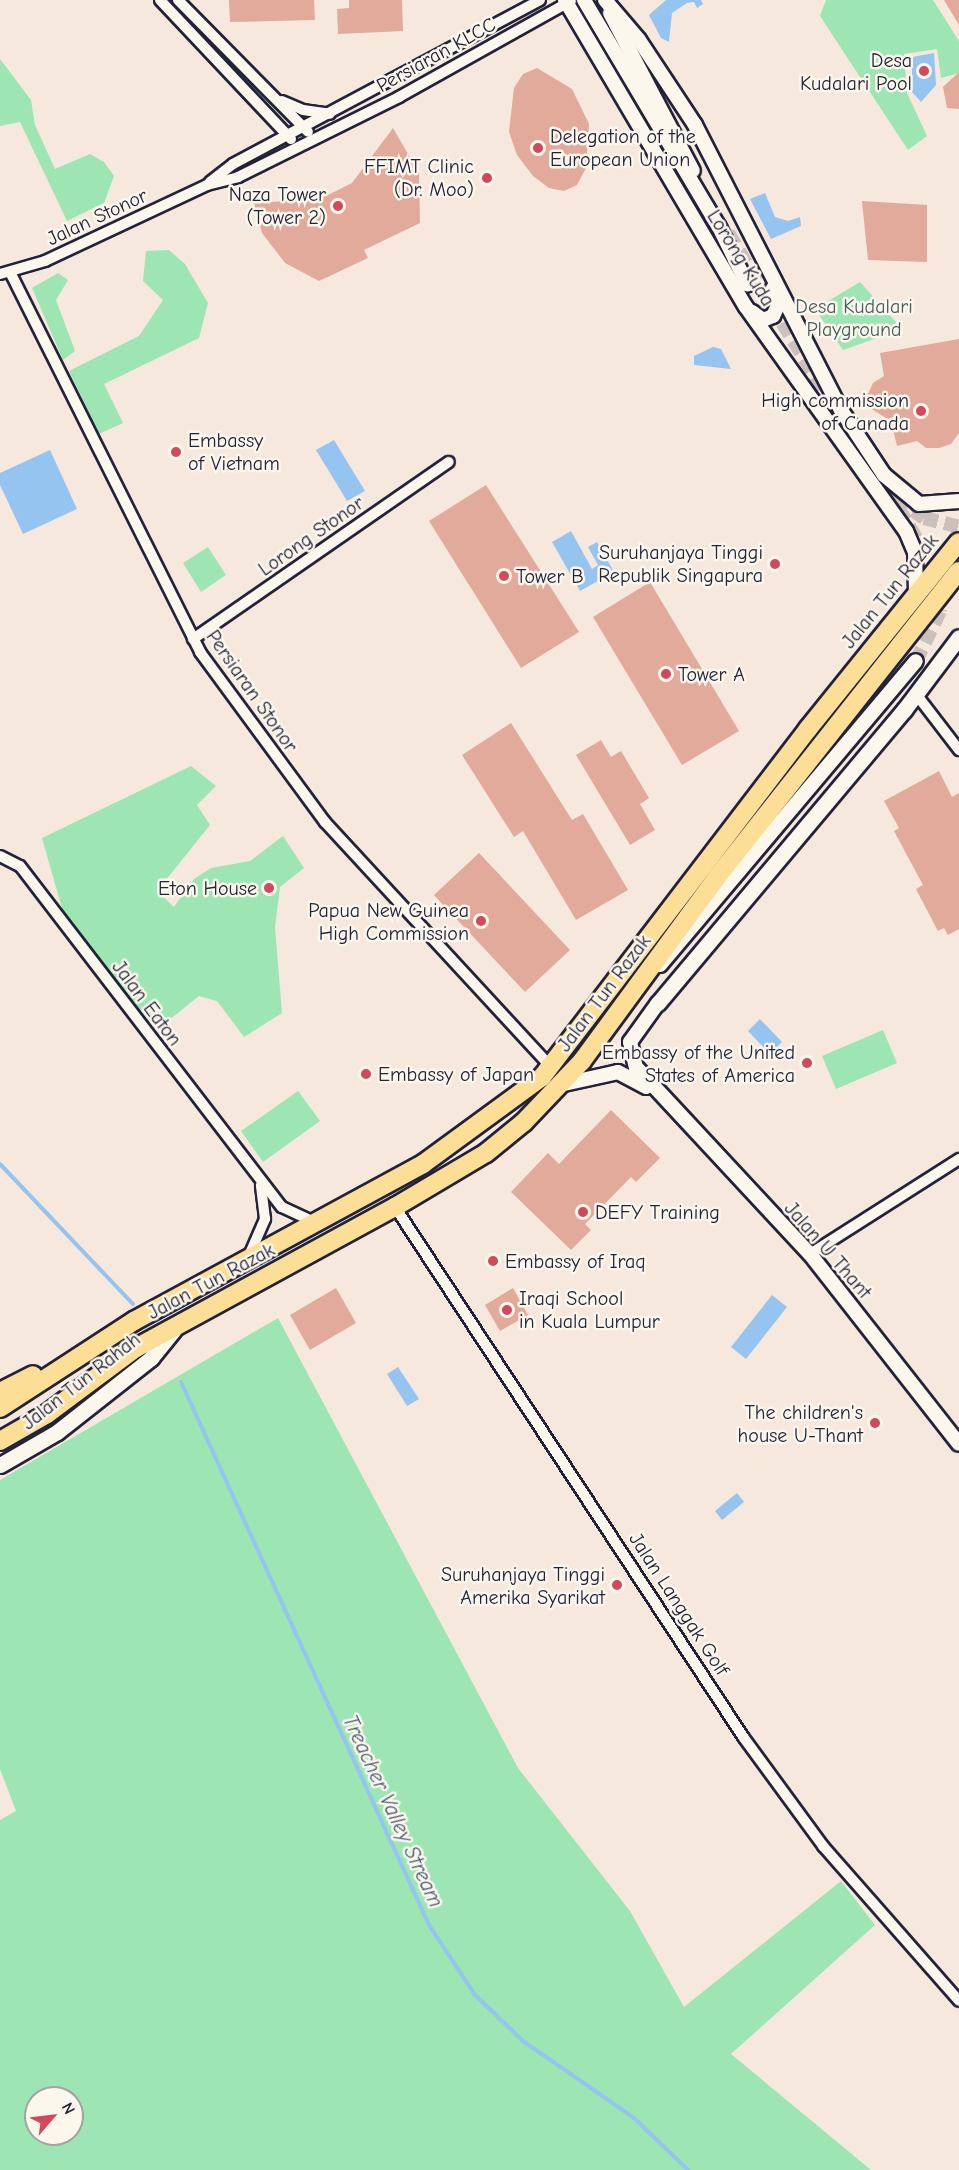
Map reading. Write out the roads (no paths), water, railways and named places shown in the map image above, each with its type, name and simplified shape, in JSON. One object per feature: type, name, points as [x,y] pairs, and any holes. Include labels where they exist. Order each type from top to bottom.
[{"type":"main road","name":"Jalan Tun Razak","points":[[0,1408],[112,1334],[318,1223],[462,1139],[552,1068],[916,594],[959,542]]},
{"type":"main road","name":"Jalan Tun Razak","points":[[0,1441],[47,1414],[181,1322],[395,1207],[486,1153],[564,1084],[911,629],[959,571]]},
{"type":"main road","points":[[911,629],[959,588]]},
{"type":"main road","points":[[658,1003],[916,694],[959,636]]},
{"type":"main road","name":"Jalan Tun Rahah","points":[[0,1465],[57,1432],[151,1358],[181,1322]]},
{"type":"main road","points":[[0,1392],[112,1334]]},
{"type":"main road","points":[[0,1456],[33,1432],[47,1414]]},
{"type":"street","points":[[178,0],[315,139]]},
{"type":"street","name":"Persiaran KLCC","points":[[288,135],[540,0]]},
{"type":"street","points":[[584,0],[719,227],[747,284]]},
{"type":"street","name":"Lorong Kuda","points":[[605,0],[623,43],[723,223]]},
{"type":"street","name":"Lorong Kuda","points":[[605,0],[639,40],[695,125],[841,410],[884,475],[919,504],[959,501]]},
{"type":"street","name":"Persiaran KLCC","points":[[298,147],[568,1]]},
{"type":"street","name":"Lorong Kuda","points":[[568,1],[746,306],[906,531],[915,552],[916,594]]},
{"type":"street","points":[[166,2],[298,147]]},
{"type":"street","points":[[271,94],[303,110],[330,114]]},
{"type":"street","name":"Jalan Stonor","points":[[207,185],[233,164],[288,135]]},
{"type":"street","name":"Jalan Stonor","points":[[5,274],[207,185],[238,177],[298,147]]},
{"type":"street","points":[[746,306],[762,320],[777,310],[768,266]]},
{"type":"street","name":"Persiaran Stonor","points":[[5,274],[193,639],[325,822],[552,1068]]},
{"type":"street","name":"Lorong Stonor","points":[[193,639],[449,462]]},
{"type":"street","points":[[633,991],[684,942],[916,661]]},
{"type":"street","points":[[916,694],[959,750]]},
{"type":"street","name":"Jalan Eaton","points":[[0,856],[20,866],[259,1179],[290,1214],[318,1223]]},
{"type":"street","name":"Jalan U Thant","points":[[658,1003],[633,1035],[629,1049],[636,1067],[656,1093],[810,1254],[959,1444]]},
{"type":"street","name":"Jalan U Thant","points":[[564,1084],[618,1072],[656,1093]]},
{"type":"street","points":[[810,1254],[959,1159]]},
{"type":"street","name":"Jalan Eaton","points":[[247,1260],[266,1210],[259,1179]]},
{"type":"street","name":"Jalan Langgak Golf","points":[[395,1207],[744,1738],[823,1846],[959,2001]]},
{"type":"water","points":[[666,0],[701,0],[703,4],[697,8],[694,2],[687,3],[672,13],[669,42],[661,38],[649,15]]},
{"type":"water","name":"Desa Kudalari Pool","points":[[934,53],[936,85],[921,102],[912,92],[912,57]]},
{"type":"water","points":[[765,193],[775,217],[788,221],[800,217],[801,226],[771,239],[750,199]]},
{"type":"water","points":[[713,347],[721,349],[731,369],[694,365],[694,356]]},
{"type":"water","points":[[334,440],[365,491],[347,501],[316,450]]},
{"type":"water","points":[[50,450],[77,509],[23,534],[0,485],[0,473]]},
{"type":"water","points":[[571,531],[592,569],[598,565],[588,547],[597,542],[614,572],[580,591],[552,542]]},
{"type":"water","points":[[760,1019],[782,1042],[770,1054],[748,1031]]},
{"type":"water","points":[[772,1295],[787,1307],[746,1359],[731,1347]]},
{"type":"water","points":[[398,1367],[419,1399],[407,1406],[387,1374]]},
{"type":"water","points":[[737,1493],[744,1502],[722,1520],[715,1511]]},
{"type":"waterway","name":"Treacher Valley Stream","points":[[0,1164],[133,1304]]},
{"type":"waterway","name":"Treacher Valley Stream","points":[[181,1382],[429,1925],[475,1995],[523,2041],[634,2118],[688,2170]]},
{"type":"tunnel","points":[[728,233],[857,445]]},
{"type":"tunnel","points":[[877,472],[935,570],[941,589],[940,611],[916,661]]},
{"type":"tunnel","points":[[896,499],[924,518],[959,527]]},
{"type":"place","name":"Desa Kudalari Pool","points":[[924,71]]},
{"type":"place","name":"Delegation of the European Union","points":[[538,148]]},
{"type":"place","name":"FFIMT Clinic (Dr. Moo)","points":[[487,178]]},
{"type":"place","name":"Naza Tower (Tower 2)","points":[[338,206]]},
{"type":"place","name":"High commission of Canada","points":[[921,411]]},
{"type":"place","name":"Embassy of Vietnam","points":[[176,452]]},
{"type":"place","name":"Suruhanjaya Tinggi Republik Singapura","points":[[775,564]]},
{"type":"place","name":"Tower B","points":[[504,576]]},
{"type":"place","name":"Tower A","points":[[666,674]]},
{"type":"place","name":"Eton House","points":[[269,888]]},
{"type":"place","name":"Papua New Guinea High Commission","points":[[481,921]]},
{"type":"place","name":"Embassy of the United States of America","points":[[807,1063]]},
{"type":"place","name":"Embassy of Japan","points":[[366,1074]]},
{"type":"place","name":"DEFY Training","points":[[583,1212]]},
{"type":"place","name":"Embassy of Iraq","points":[[493,1261]]},
{"type":"place","name":"Iraqi School in Kuala Lumpur","points":[[507,1310]]},
{"type":"place","name":"The children's house U-Thant","points":[[875,1423]]},
{"type":"place","name":"Suruhanjaya Tinggi Amerika Syarikat","points":[[617,1585]]},
{"type":"park label","name":"Desa Kudalari Playground","points":[[854,318]]}]
